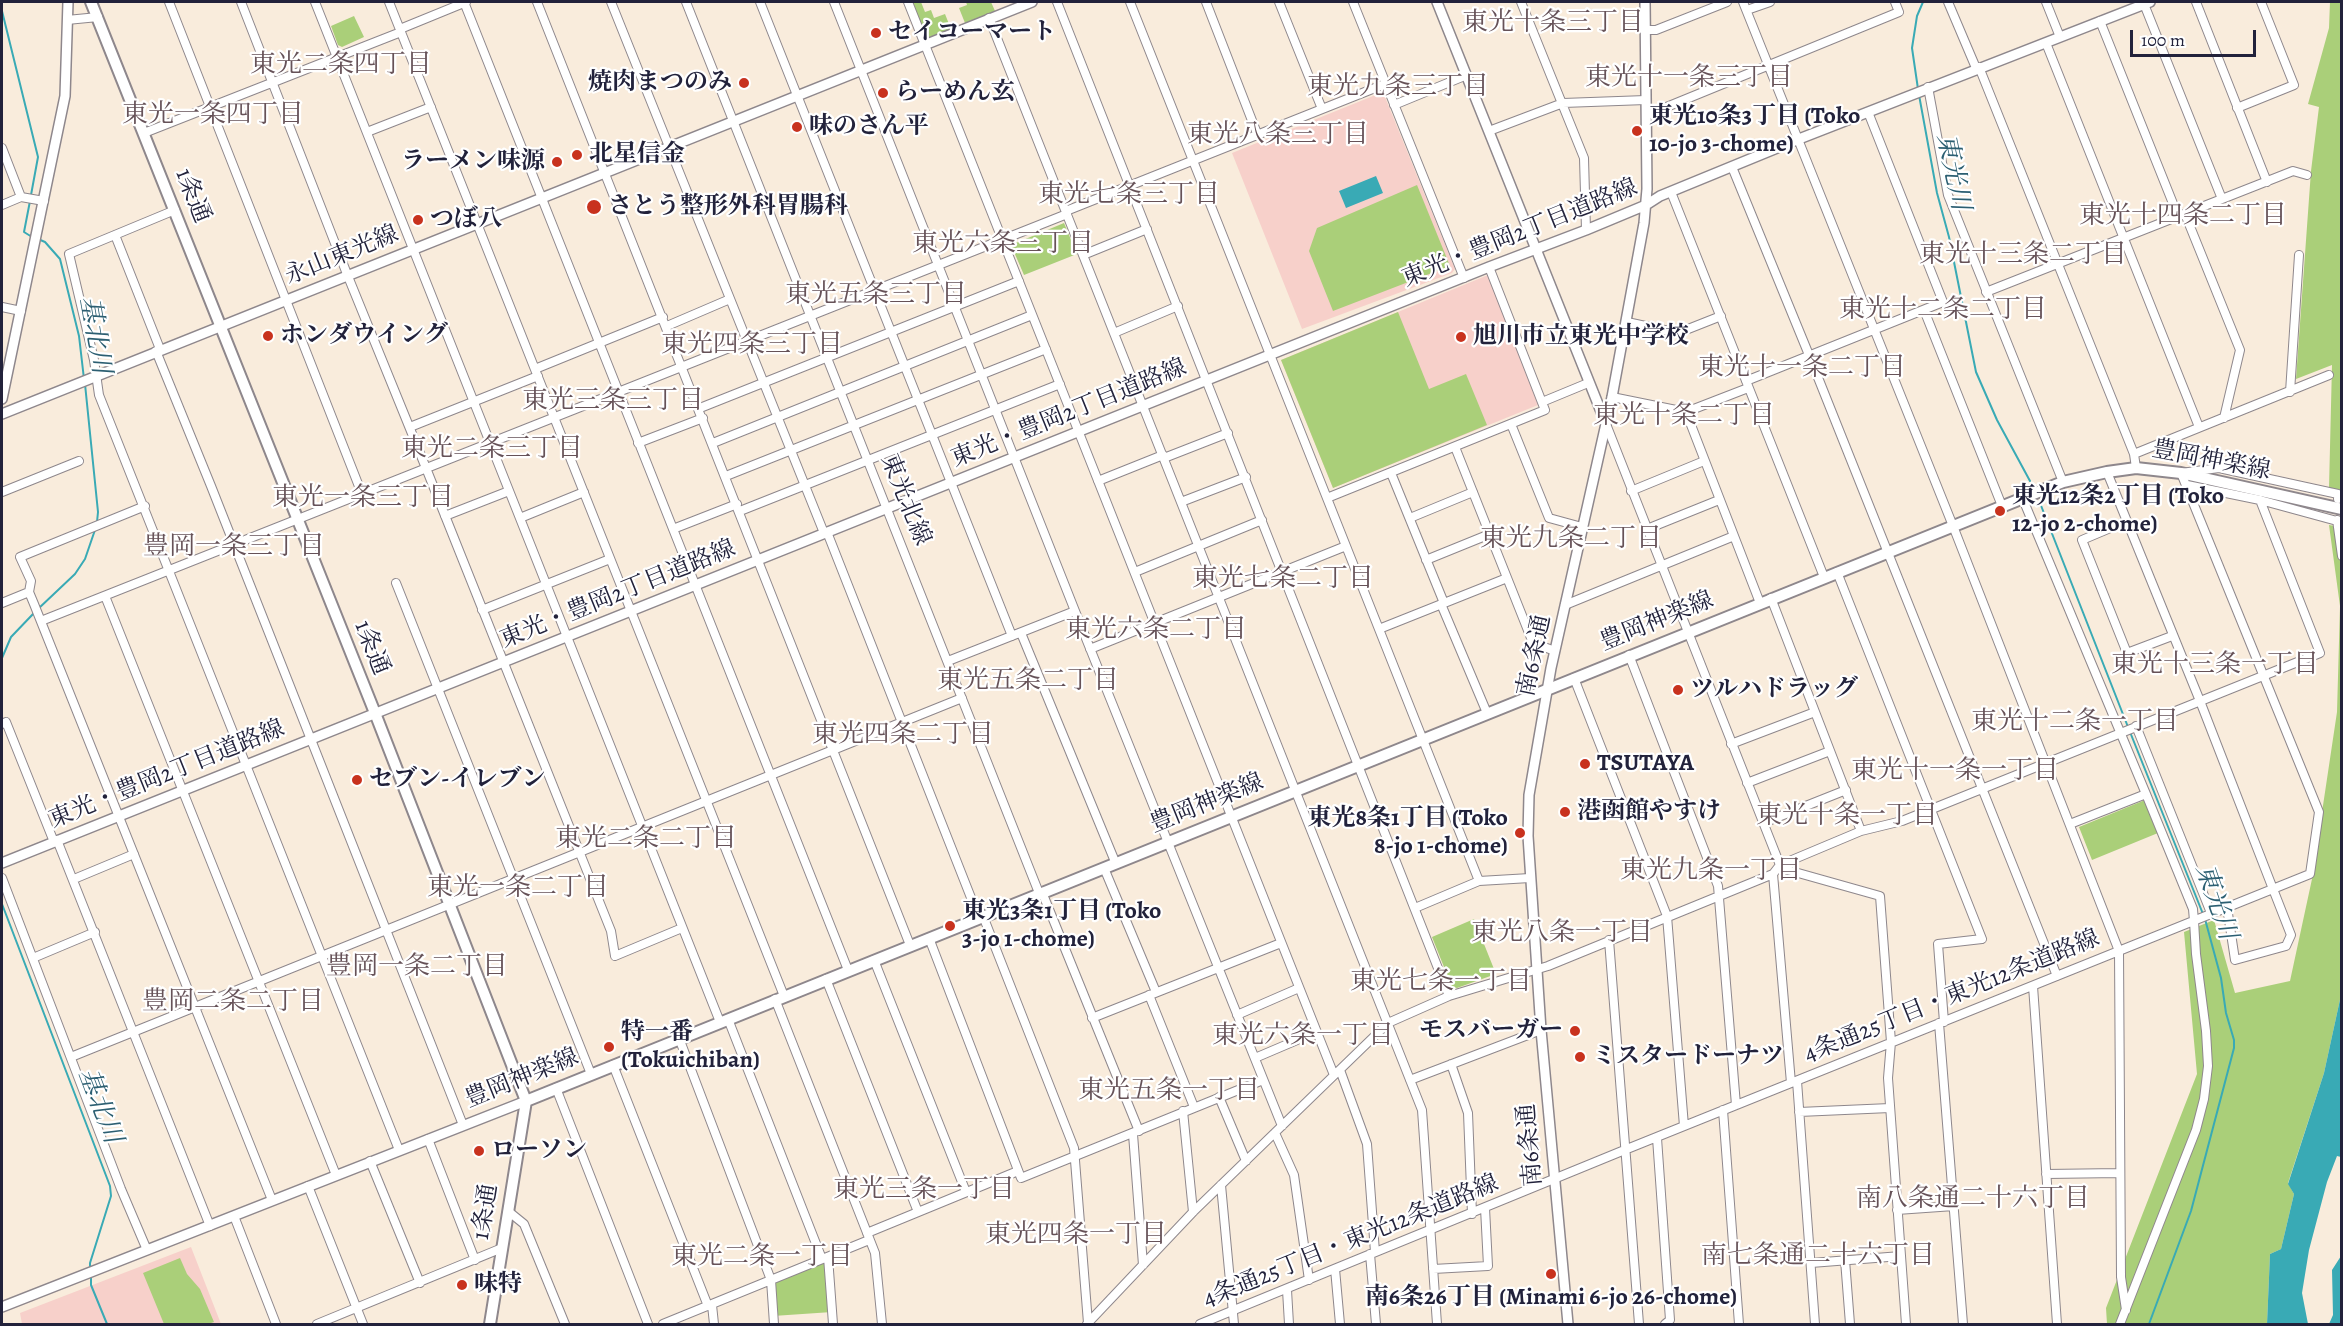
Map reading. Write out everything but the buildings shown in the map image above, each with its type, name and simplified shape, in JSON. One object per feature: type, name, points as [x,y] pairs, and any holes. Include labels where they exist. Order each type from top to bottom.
[{"type":"main road","name":"1条通","points":[[91,2],[375,713],[526,1101],[490,1324]]},
{"type":"main road","name":"豊岡神楽線","points":[[526,1101],[2063,482],[2136,468],[2181,473],[2338,512]]},
{"type":"street","points":[[2,399],[65,96],[68,2]]},
{"type":"street","points":[[169,2],[362,494]]},
{"type":"street","points":[[241,2],[347,274],[610,931],[615,956],[682,928]]},
{"type":"street","points":[[315,2],[682,928],[724,1020],[825,1258],[833,1324]]},
{"type":"street","points":[[389,2],[707,801],[875,1253],[882,1324]]},
{"type":"street","points":[[144,133],[337,57],[465,2],[848,970]]},
{"type":"street","points":[[537,2],[704,418],[910,945]]},
{"type":"street","points":[[611,2],[1074,1148],[1087,1324]]},
{"type":"street","name":"東光北線","points":[[686,2],[1136,1132],[1143,1265]]},
{"type":"street","points":[[760,2],[1012,636]]},
{"type":"street","points":[[834,2],[1282,1126]]},
{"type":"street","points":[[908,2],[1316,1032],[1337,1073],[1367,1144],[1376,1324]]},
{"type":"street","name":"永山東光線","points":[[2,414],[347,274],[1032,2]]},
{"type":"street","points":[[1057,2],[1449,996]]},
{"type":"street","points":[[1130,2],[1479,881]]},
{"type":"street","points":[[1206,2],[1258,136]]},
{"type":"street","points":[[1279,2],[1322,109]]},
{"type":"street","points":[[1353,2],[1464,278]]},
{"type":"street","points":[[1437,2],[1780,865],[1881,896],[1891,1042],[1888,1078],[1906,1324]]},
{"type":"street","points":[[1521,2],[1584,158],[1586,230]]},
{"type":"street","name":"南6条通","points":[[1568,1324],[1541,1030],[1530,878],[1528,795],[1554,651],[1612,397],[1646,206],[1645,2]]},
{"type":"street","points":[[1646,30],[1656,30],[1727,2]]},
{"type":"street","points":[[1743,2],[1953,526],[2119,951],[2121,1277],[2126,1310]]},
{"type":"street","points":[[1747,10],[1770,2]]},
{"type":"street","points":[[1647,115],[1899,12],[1895,2]]},
{"type":"street","points":[[1948,2],[2058,264],[2134,454],[2136,468]]},
{"type":"street","points":[[2046,2],[2060,38]]},
{"type":"street","points":[[2196,2],[2267,182]]},
{"type":"street","points":[[2237,108],[2294,85],[2261,2]]},
{"type":"street","points":[[2147,3],[2222,199]]},
{"type":"street","name":"東光・豊岡2丁目道路線","points":[[2,863],[950,482],[1646,206],[1671,192],[1799,139],[2147,3]]},
{"type":"street","points":[[67,20],[98,17]]},
{"type":"street","points":[[989,18],[1422,1110],[1437,1324]]},
{"type":"street","points":[[2100,21],[2240,350],[2224,418]]},
{"type":"street","points":[[2046,43],[2199,427]]},
{"type":"street","points":[[1394,105],[1467,75]]},
{"type":"street","points":[[40,619],[105,596],[875,291],[1385,84]]},
{"type":"street","points":[[1922,90],[1948,195],[2063,482]]},
{"type":"street","points":[[1489,131],[1563,103],[1646,100]]},
{"type":"street","points":[[367,132],[431,107]]},
{"type":"street","points":[[1612,397],[1686,412],[1809,355],[1943,302],[1868,112]]},
{"type":"street","points":[[2,148],[27,198]]},
{"type":"street","points":[[1732,167],[2057,976]]},
{"type":"street","points":[[1986,292],[2293,171],[2307,175]]},
{"type":"street","points":[[1671,192],[1824,577]]},
{"type":"street","points":[[2,205],[27,198],[44,201]]},
{"type":"street","points":[[175,210],[69,254],[93,360],[92,377],[399,1150]]},
{"type":"street","points":[[1083,255],[1147,228]]},
{"type":"street","points":[[115,235],[310,739],[463,1125]]},
{"type":"street","points":[[2290,392],[2300,255]]},
{"type":"street","points":[[1327,498],[1545,410],[1489,267]]},
{"type":"street","points":[[700,408],[1019,281]]},
{"type":"street","points":[[667,326],[730,299]]},
{"type":"street","points":[[1114,333],[1178,306]]},
{"type":"street","points":[[2,307],[21,311]]},
{"type":"street","points":[[1924,310],[2002,506]]},
{"type":"street","points":[[713,443],[1032,315]]},
{"type":"street","points":[[1627,322],[1678,333],[1721,316]]},
{"type":"street","points":[[410,427],[473,402],[598,343],[663,317]]},
{"type":"street","points":[[726,476],[1046,349]]},
{"type":"street","points":[[2134,454],[2329,375]]},
{"type":"street","points":[[1542,402],[1588,383]]},
{"type":"street","points":[[673,529],[805,486],[1060,384]]},
{"type":"street","points":[[1686,412],[1760,603]]},
{"type":"street","points":[[638,443],[704,418]]},
{"type":"street","points":[[1511,424],[1549,518],[1582,527]]},
{"type":"street","points":[[1098,481],[1228,433]]},
{"type":"street","points":[[1455,447],[1533,643],[1554,651]]},
{"type":"street","points":[[1631,491],[1704,461]]},
{"type":"street","points":[[2,492],[79,462]]},
{"type":"street","points":[[2107,472],[2273,889],[2290,935],[2286,946],[2235,960],[2227,907]]},
{"type":"street","points":[[1391,473],[1487,713]]},
{"type":"street","points":[[2181,473],[2265,675]]},
{"type":"street","points":[[1181,502],[1246,477]]},
{"type":"street","points":[[2187,484],[2260,500],[2338,512],[2342,556]]},
{"type":"street","points":[[445,516],[509,491]]},
{"type":"street","points":[[520,518],[584,492]]},
{"type":"street","points":[[1410,518],[1473,492]]},
{"type":"street","points":[[2022,497],[2128,729],[2203,917],[2196,954],[2208,1066],[2204,1099],[2196,1130],[2120,1324]]},
{"type":"street","points":[[1647,529],[1719,500]]},
{"type":"street","points":[[1087,1324],[1193,1212],[1388,1023],[1449,996],[1537,969],[1773,874],[1780,865],[1862,831],[1902,821],[2320,653],[2260,500]]},
{"type":"street","points":[[145,506],[20,557],[31,582],[29,592],[272,1200]]},
{"type":"street","points":[[1135,572],[1262,520]]},
{"type":"street","points":[[2127,521],[2082,540],[2127,653],[2172,636]]},
{"type":"street","points":[[1426,560],[1490,534]]},
{"type":"street","points":[[1565,605],[1734,536]]},
{"type":"street","points":[[1090,649],[1346,546]]},
{"type":"street","points":[[482,610],[610,559]]},
{"type":"street","points":[[1837,572],[1982,939],[1938,944],[1941,1022],[1963,1324]]},
{"type":"street","points":[[1379,629],[1507,578]]},
{"type":"street","points":[[396,583],[591,1074]]},
{"type":"street","points":[[2,603],[29,592]]},
{"type":"street","points":[[105,596],[336,1175]]},
{"type":"street","points":[[1771,598],[1862,831]]},
{"type":"street","points":[[948,661],[1075,611]]},
{"type":"street","points":[[1021,633],[1116,864]]},
{"type":"street","points":[[1629,656],[1718,886],[1736,1105]]},
{"type":"street","name":"4条通25丁目・東光12条道路線","points":[[1200,1324],[1723,1110],[2310,874],[2319,812],[2265,675]]},
{"type":"street","points":[[1574,678],[1667,916],[1684,1126]]},
{"type":"street","points":[[71,1057],[962,698]]},
{"type":"street","points":[[1731,744],[1815,712]]},
{"type":"street","points":[[2,723],[6,722],[74,879],[210,1226]]},
{"type":"street","points":[[2128,729],[2146,794],[2193,909],[2203,917]]},
{"type":"street","points":[[1748,783],[1830,751]]},
{"type":"street","points":[[1763,823],[1846,790]]},
{"type":"street","points":[[2070,824],[2146,794]]},
{"type":"street","points":[[74,879],[134,854]]},
{"type":"street","points":[[1104,868],[1194,1107]]},
{"type":"street","points":[[1773,874],[1799,1112],[1815,1324]]},
{"type":"street","points":[[2,878],[121,1189],[147,1250]]},
{"type":"street","points":[[1415,908],[1479,881],[1530,878]]},
{"type":"street","points":[[33,958],[95,933]]},
{"type":"street","points":[[929,938],[1021,1178],[1263,1080]]},
{"type":"street","points":[[1609,940],[1639,1324]]},
{"type":"street","points":[[1092,1018],[1281,942]]},
{"type":"street","points":[[874,960],[966,1192]]},
{"type":"street","points":[[826,979],[918,1212]]},
{"type":"street","points":[[2032,986],[2057,1324]]},
{"type":"street","points":[[1237,1015],[1299,988]]},
{"type":"street","points":[[1410,1080],[1541,1030]]},
{"type":"street","points":[[1255,1058],[1316,1032]]},
{"type":"street","points":[[679,1038],[771,1280],[774,1324]]},
{"type":"street","points":[[1451,1064],[1468,1113],[1472,1214]]},
{"type":"street","points":[[613,1065],[710,1306],[714,1324]]},
{"type":"street","points":[[556,1088],[648,1324]]},
{"type":"street","points":[[1220,1097],[1246,1161]]},
{"type":"street","name":"豊岡神楽線","points":[[2,1307],[526,1101]]},
{"type":"street","points":[[1799,1112],[1890,1108]]},
{"type":"street","points":[[1723,1110],[1739,1324]]},
{"type":"street","points":[[1184,1111],[1193,1212]]},
{"type":"street","points":[[1275,1133],[1294,1175],[1309,1280]]},
{"type":"street","points":[[1657,1138],[1670,1320],[1665,1324]]},
{"type":"street","points":[[428,1139],[475,1260]]},
{"type":"street","points":[[370,1161],[420,1283]]},
{"type":"street","points":[[663,1324],[825,1258],[918,1212],[1018,1171]]},
{"type":"street","points":[[2046,1174],[2120,1173]]},
{"type":"street","points":[[1221,1185],[1234,1324]]},
{"type":"street","points":[[308,1186],[363,1324]]},
{"type":"street","points":[[1897,1210],[1954,1206]]},
{"type":"street","points":[[1433,1269],[1488,1266],[1485,1208]]},
{"type":"street","points":[[508,1211],[524,1224],[565,1324]]},
{"type":"street","points":[[234,1216],[276,1324]]},
{"type":"street","points":[[317,1324],[502,1248]]},
{"type":"street","points":[[1811,1263],[1901,1256]]},
{"type":"street","points":[[1845,1260],[1850,1324]]},
{"type":"street","points":[[1335,1269],[1340,1324]]},
{"type":"street","points":[[1287,1290],[1289,1324]]},
{"type":"shaded area","points":[[1378,94],[1385,97],[1455,269],[1452,273],[1302,329],[1232,153]]},
{"type":"shaded area","points":[[1488,275],[1538,405],[1333,488],[1281,360]]},
{"type":"shaded area","points":[[191,1247],[221,1324],[22,1324],[20,1313]]},
{"type":"green space","points":[[911,2],[921,2],[925,12],[931,10],[934,18],[945,14],[951,29],[925,39]]},
{"type":"green space","points":[[966,2],[991,2],[995,11],[965,23],[959,8],[967,5]]},
{"type":"green space","points":[[2330,2],[2341,2],[2341,491],[2329,488],[2332,365],[2296,379],[2311,171],[2319,107],[2308,104],[2329,28]]},
{"type":"green space","points":[[354,16],[364,37],[342,47],[338,45],[331,26]]},
{"type":"green space","points":[[1417,185],[1450,266],[1333,311],[1309,251],[1317,228]]},
{"type":"green space","points":[[1064,223],[1077,254],[1024,275],[1011,245]]},
{"type":"green space","points":[[1398,312],[1429,389],[1466,374],[1487,425],[1333,488],[1281,360]]},
{"type":"green space","points":[[2329,525],[2341,527],[2341,995],[2324,1073],[2288,1183],[2294,1194],[2281,1249],[2270,1254],[2267,1324],[2107,1324],[2106,1308],[2197,1074],[2184,932],[2214,920],[2235,993],[2290,981],[2312,879],[2337,712],[2340,606]]},
{"type":"green space","points":[[2145,800],[2158,833],[2092,860],[2079,827]]},
{"type":"green space","points":[[1474,919],[1496,974],[1457,988],[1452,987],[1432,937]]},
{"type":"green space","points":[[828,1257],[832,1312],[773,1316],[771,1280]]},
{"type":"green space","points":[[180,1258],[187,1274],[200,1289],[214,1322],[164,1324],[143,1273]]},
{"type":"water","points":[[1376,176],[1383,193],[1346,208],[1339,191]]},
{"type":"water","points":[[2341,995],[2341,1157],[2337,1156],[2327,1182],[2309,1250],[2302,1293],[2308,1324],[2267,1324],[2270,1254],[2281,1249],[2294,1194],[2288,1184],[2324,1073]]},
{"type":"water","points":[[2341,1256],[2341,1324],[2329,1324],[2333,1315],[2332,1270]]},
{"type":"waterway","name":"東光川","points":[[1918,89],[1912,48],[1917,16],[1923,2]]},
{"type":"waterway","name":"基北川","points":[[2,11],[38,157],[31,195]]},
{"type":"waterway","name":"東光川","points":[[1919,95],[1937,193],[1949,237],[1976,372],[1997,420],[2030,481]]},
{"type":"waterway","name":"基北川","points":[[30,201],[24,232],[32,237]]},
{"type":"waterway","name":"基北川","points":[[38,239],[45,242],[60,259],[79,336],[84,379]]},
{"type":"waterway","name":"基北川","points":[[85,384],[98,512],[97,522]]},
{"type":"waterway","name":"東光川","points":[[2040,503],[2128,727]]},
{"type":"waterway","name":"基北川","points":[[38,609],[75,574],[85,559],[96,527]]},
{"type":"waterway","name":"基北川","points":[[2,658],[11,637],[34,613]]},
{"type":"waterway","name":"東光川","points":[[2130,732],[2203,914]]},
{"type":"waterway","name":"基北川","points":[[2,904],[110,1186],[111,1196],[90,1263],[90,1270]]},
{"type":"waterway","name":"東光川","points":[[2149,1324],[2191,1211],[2234,1048],[2221,978],[2205,919]]},
{"type":"waterway","name":"基北川","points":[[91,1276],[91,1285],[107,1324]]},
{"type":"place","name":"セイコーマート","points":[[876,33]]},
{"type":"place","name":"焼肉まつのみ","points":[[744,83]]},
{"type":"place","name":"らーめん玄","points":[[883,93]]},
{"type":"place","name":"味のさん平","points":[[797,127]]},
{"type":"place","name":"東光10条3丁目 (Toko 10-jo 3-chome)","points":[[1637,131]]},
{"type":"place","name":"北星信金","points":[[577,155]]},
{"type":"place","name":"ラーメン味源","points":[[557,162]]},
{"type":"place","name":"さとう整形外科胃腸科","points":[[594,207]]},
{"type":"place","name":"つぼ八","points":[[418,220]]},
{"type":"place","name":"ホンダウイング","points":[[268,336]]},
{"type":"place","name":"旭川市立東光中学校","points":[[1461,337]]},
{"type":"place","name":"東光12条2丁目 (Toko 12-jo 2-chome)","points":[[2000,511]]},
{"type":"place","name":"ツルハドラッグ","points":[[1678,690]]},
{"type":"place","name":"TSUTAYA","points":[[1585,764]]},
{"type":"place","name":"セブン-イレブン","points":[[357,780]]},
{"type":"place","name":"港函館やすけ","points":[[1565,812]]},
{"type":"place","name":"東光8条1丁目 (Toko 8-jo 1-chome)","points":[[1520,833]]},
{"type":"place","name":"東光3条1丁目 (Toko 3-jo 1-chome)","points":[[950,926]]},
{"type":"place","name":"モスバーガー","points":[[1575,1031]]},
{"type":"place","name":"特一番 (Tokuichiban)","points":[[609,1047]]},
{"type":"place","name":"ミスタードーナツ","points":[[1580,1057]]},
{"type":"place","name":"ローソン","points":[[479,1151]]},
{"type":"place","name":"南6条26丁目 (Minami 6-jo 26-chome)","points":[[1551,1274]]},
{"type":"place","name":"味特","points":[[462,1285]]},
{"type":"district","name":"東光十条三丁目","points":[[1553,24]]},
{"type":"district","name":"東光二条四丁目","points":[[341,66]]},
{"type":"district","name":"東光十一条三丁目","points":[[1689,79]]},
{"type":"district","name":"東光九条三丁目","points":[[1398,88]]},
{"type":"district","name":"東光一条四丁目","points":[[213,116]]},
{"type":"district","name":"東光八条三丁目","points":[[1278,136]]},
{"type":"district","name":"東光七条三丁目","points":[[1129,196]]},
{"type":"district","name":"東光十四条二丁目","points":[[2183,217]]},
{"type":"district","name":"東光六条三丁目","points":[[1003,245]]},
{"type":"district","name":"東光十三条二丁目","points":[[2023,256]]},
{"type":"district","name":"東光五条三丁目","points":[[876,296]]},
{"type":"district","name":"東光十二条二丁目","points":[[1943,311]]},
{"type":"district","name":"東光四条三丁目","points":[[752,346]]},
{"type":"district","name":"東光十一条二丁目","points":[[1802,369]]},
{"type":"district","name":"東光三条三丁目","points":[[613,402]]},
{"type":"district","name":"東光十条二丁目","points":[[1684,417]]},
{"type":"district","name":"東光二条三丁目","points":[[492,450]]},
{"type":"district","name":"東光一条三丁目","points":[[363,499]]},
{"type":"district","name":"東光九条二丁目","points":[[1571,540]]},
{"type":"district","name":"豊岡一条三丁目","points":[[234,548]]},
{"type":"district","name":"東光七条二丁目","points":[[1283,580]]},
{"type":"district","name":"東光六条二丁目","points":[[1156,631]]},
{"type":"district","name":"東光十三条一丁目","points":[[2215,666]]},
{"type":"district","name":"東光五条二丁目","points":[[1028,682]]},
{"type":"district","name":"東光十二条一丁目","points":[[2075,723]]},
{"type":"district","name":"東光四条二丁目","points":[[903,736]]},
{"type":"district","name":"東光十一条一丁目","points":[[1955,772]]},
{"type":"district","name":"東光十条一丁目","points":[[1847,817]]},
{"type":"district","name":"東光二条二丁目","points":[[646,840]]},
{"type":"district","name":"東光九条一丁目","points":[[1711,872]]},
{"type":"district","name":"東光一条二丁目","points":[[518,889]]},
{"type":"district","name":"東光八条一丁目","points":[[1562,934]]},
{"type":"district","name":"豊岡一条二丁目","points":[[417,968]]},
{"type":"district","name":"東光七条一丁目","points":[[1441,983]]},
{"type":"district","name":"豊岡二条二丁目","points":[[233,1003]]},
{"type":"district","name":"東光六条一丁目","points":[[1303,1037]]},
{"type":"district","name":"東光五条一丁目","points":[[1169,1092]]},
{"type":"district","name":"東光三条一丁目","points":[[924,1191]]},
{"type":"district","name":"南八条通二十六丁目","points":[[1973,1200]]},
{"type":"district","name":"東光四条一丁目","points":[[1076,1236]]},
{"type":"district","name":"南七条通二十六丁目","points":[[1818,1257]]},
{"type":"district","name":"東光二条一丁目","points":[[762,1258]]}]
